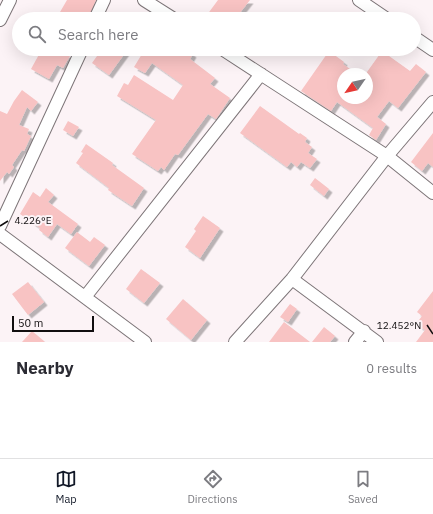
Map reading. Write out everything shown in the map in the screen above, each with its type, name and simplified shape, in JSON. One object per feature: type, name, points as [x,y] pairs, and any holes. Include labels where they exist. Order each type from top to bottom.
[{"type":"street","points":[[0,20],[10,0]]},
{"type":"street","points":[[98,12],[104,0]]},
{"type":"street","points":[[144,0],[163,12]]},
{"type":"street","points":[[359,0],[377,12]]},
{"type":"street","points":[[421,42],[433,50]]},
{"type":"street","points":[[0,226],[79,56]]},
{"type":"street","points":[[233,56],[387,156],[433,193]]},
{"type":"street","points":[[85,297],[261,74]]},
{"type":"street","points":[[235,342],[292,278],[387,156],[433,102]]},
{"type":"street","points":[[0,234],[146,342]]},
{"type":"street","points":[[292,278],[377,342]]},
{"type":"street","points":[[355,342],[364,332]]},
{"type":"building","points":[[67,0],[96,0],[91,12],[60,12]]},
{"type":"building","points":[[218,0],[250,0],[241,12],[209,12]]},
{"type":"building","points":[[38,56],[70,56],[63,68],[57,65],[49,79],[31,69]]},
{"type":"building","points":[[97,56],[123,56],[109,75],[92,63]]},
{"type":"building","points":[[141,56],[192,56],[190,59],[215,78],[210,84],[230,98],[216,119],[208,114],[178,155],[175,154],[164,170],[161,167],[158,171],[132,154],[156,120],[117,96],[124,83],[128,85],[134,75],[173,100],[183,85],[152,63],[145,73],[134,67]]},
{"type":"building","points":[[326,56],[336,56],[344,62],[343,64],[349,68],[337,68],[337,102],[331,111],[301,91]]},
{"type":"building","points":[[378,56],[389,56],[410,71],[416,64],[426,72],[398,108],[389,101],[377,117],[386,124],[376,140],[369,135],[373,128],[340,104],[373,104],[373,68],[370,68]]},
{"type":"building","points":[[22,90],[38,102],[31,111],[27,107],[19,125],[29,129],[27,134],[31,136],[24,151],[22,150],[12,165],[14,167],[9,174],[7,172],[0,181],[0,111],[7,114]]},
{"type":"building","points":[[260,106],[307,138],[305,142],[312,147],[308,153],[317,159],[310,168],[301,162],[297,167],[291,162],[287,167],[240,133]]},
{"type":"building","points":[[68,121],[79,127],[73,136],[63,130]]},
{"type":"building","points":[[433,133],[433,167],[428,163],[422,171],[411,162]]},
{"type":"building","points":[[86,144],[144,188],[132,206],[108,190],[109,188],[76,163],[83,153],[81,152]]},
{"type":"building","points":[[315,178],[329,189],[324,196],[310,185]]},
{"type":"building","points":[[46,188],[54,195],[48,202],[78,224],[71,234],[57,224],[48,237],[39,230],[40,228],[20,214],[33,192],[40,197]]},
{"type":"building","points":[[203,216],[220,228],[200,258],[185,247],[196,231],[194,229]]},
{"type":"building","points":[[77,232],[90,242],[94,237],[105,245],[89,266],[65,248]]},
{"type":"building","points":[[141,269],[160,283],[144,303],[126,289]]},
{"type":"building","points":[[28,282],[44,302],[28,315],[12,294]]},
{"type":"building","points":[[433,291],[433,342],[416,342],[425,330],[416,324],[422,316],[417,312]]},
{"type":"building","points":[[183,299],[207,320],[191,340],[166,319]]},
{"type":"building","points":[[290,304],[297,309],[288,322],[280,317]]},
{"type":"building","points":[[284,322],[310,342],[269,342]]},
{"type":"building","points":[[324,327],[335,336],[330,342],[312,342]]},
{"type":"building","points":[[32,331],[45,342],[22,342]]}]
